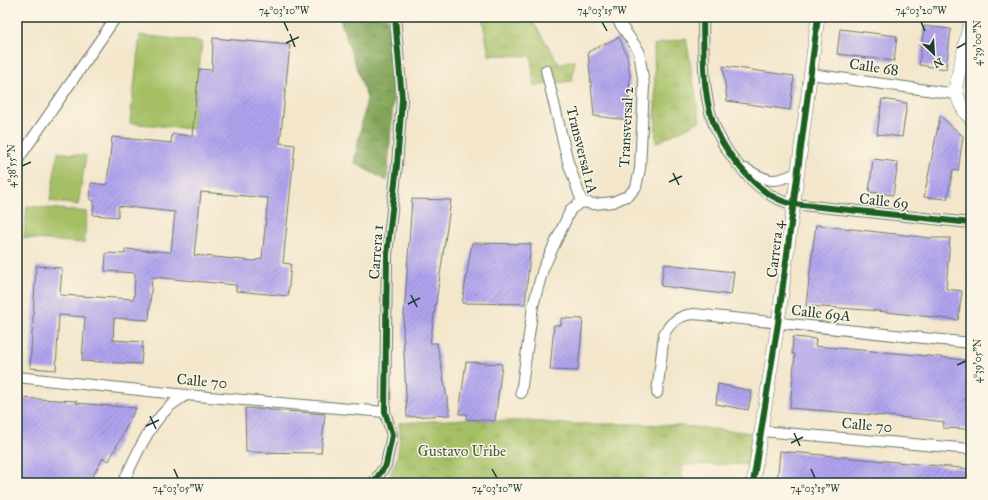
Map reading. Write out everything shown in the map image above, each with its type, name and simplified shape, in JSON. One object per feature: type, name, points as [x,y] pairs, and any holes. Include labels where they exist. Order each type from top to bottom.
[{"type":"street","points":[[17,161],[116,17]]},
{"type":"street","name":"Carrera 1","points":[[373,483],[386,465],[392,435],[385,412],[387,255],[397,165],[402,99],[395,17]]},
{"type":"street","name":"Transversal 2","points":[[582,202],[594,204],[613,202],[629,195],[636,187],[640,169],[644,85],[640,51],[616,17]]},
{"type":"street","name":"Calle 69","points":[[703,17],[708,108],[718,134],[726,149],[753,182],[767,194],[785,203],[971,224]]},
{"type":"street","name":"Carrera 4","points":[[753,483],[778,324],[818,17]]},
{"type":"street","points":[[971,18],[956,85],[956,94],[961,106],[971,119]]},
{"type":"street","name":"Transversal 1A","points":[[521,393],[533,306],[543,269],[571,209],[582,202],[568,162],[546,70]]},
{"type":"street","name":"Calle 68","points":[[810,74],[956,94]]},
{"type":"street","points":[[737,164],[760,177],[769,180],[788,178],[798,172]]},
{"type":"street","name":"Calle 69A","points":[[657,393],[664,334],[668,327],[680,317],[694,314],[971,343]]},
{"type":"street","name":"Calle 70","points":[[17,377],[186,395],[385,412]]},
{"type":"street","points":[[123,483],[144,440],[155,423],[167,408],[186,395]]},
{"type":"street","name":"Calle 70","points":[[761,431],[971,449]]},
{"type":"green space","points":[[339,17],[387,17],[393,100],[387,181],[354,163],[367,98]]},
{"type":"green space","points":[[482,17],[530,17],[560,65],[568,61],[575,61],[572,81],[534,86],[531,56],[489,55]]},
{"type":"green space","points":[[140,35],[202,42],[193,129],[130,123]]},
{"type":"green space","points":[[686,38],[700,121],[656,143],[654,45]]},
{"type":"green space","points":[[58,152],[86,156],[78,205],[50,201]]},
{"type":"green space","points":[[27,206],[87,212],[84,243],[24,238]]},
{"type":"green space","name":"Gustavo Uribe","points":[[466,419],[565,424],[642,424],[684,426],[754,433],[750,464],[683,465],[681,483],[387,483],[397,458],[400,438],[399,423]]},
{"type":"building","points":[[924,26],[951,29],[946,69],[919,65]]},
{"type":"building","points":[[840,29],[897,36],[894,61],[837,54]]},
{"type":"building","points":[[619,37],[627,56],[630,75],[628,120],[594,116],[588,52]]},
{"type":"building","points":[[213,38],[290,45],[280,143],[295,145],[283,263],[291,264],[288,296],[236,291],[236,285],[152,277],[149,320],[114,318],[113,340],[143,342],[141,364],[82,361],[85,317],[59,315],[56,370],[30,368],[36,266],[62,268],[60,295],[134,299],[135,273],[105,271],[106,253],[125,254],[125,249],[171,252],[175,212],[118,206],[118,217],[93,215],[94,200],[90,200],[91,183],[107,185],[112,137],[171,143],[172,134],[192,136],[199,69],[212,70]],"holes":[[[201,192],[268,198],[262,258],[254,261],[194,255]]]},
{"type":"building","points":[[723,66],[794,76],[790,110],[727,101]]},
{"type":"building","points":[[882,99],[907,103],[902,137],[877,134]]},
{"type":"building","points":[[940,116],[963,136],[958,171],[953,170],[947,199],[924,197]]},
{"type":"building","points":[[873,159],[898,162],[893,195],[869,192]]},
{"type":"building","points":[[412,199],[451,200],[430,343],[437,343],[450,415],[407,417],[403,331]]},
{"type":"building","points":[[816,225],[931,238],[950,238],[946,289],[962,291],[958,320],[868,310],[806,306]]},
{"type":"building","points":[[472,243],[531,244],[525,304],[462,303]]},
{"type":"building","points":[[664,264],[734,272],[731,295],[661,286]]},
{"type":"building","points":[[561,318],[583,319],[578,371],[550,370],[554,325],[561,325]]},
{"type":"building","points":[[793,337],[816,339],[815,346],[971,361],[971,429],[943,428],[944,422],[921,419],[790,408],[795,354],[792,354]]},
{"type":"building","points":[[466,362],[502,364],[495,421],[466,419],[467,414],[459,414]]},
{"type":"building","points":[[718,384],[752,391],[748,410],[716,404]]},
{"type":"building","points":[[17,398],[77,401],[76,403],[136,408],[109,461],[103,458],[89,483],[26,483],[17,479]]},
{"type":"building","points":[[245,408],[325,414],[321,453],[246,452]]},
{"type":"building","points":[[780,451],[971,469],[971,483],[777,483]]},
{"type":"cycle path","points":[[373,483],[386,465],[392,435],[385,412],[387,255],[397,165],[402,99],[395,17]]},
{"type":"cycle path","points":[[703,17],[704,77],[713,120],[718,134],[730,155],[746,174],[762,189],[779,200],[793,204],[971,223]]},
{"type":"cycle path","points":[[753,483],[778,323],[818,17]]}]
